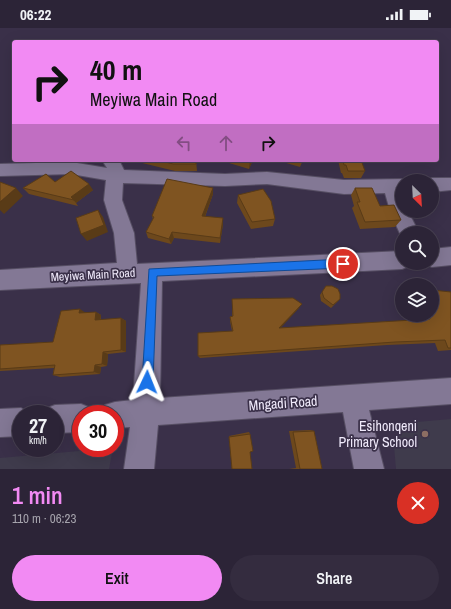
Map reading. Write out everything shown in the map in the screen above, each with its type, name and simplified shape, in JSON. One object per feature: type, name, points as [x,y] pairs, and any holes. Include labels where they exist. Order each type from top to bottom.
[{"type":"street","points":[[113,168],[113,194],[125,240],[127,273]]},
{"type":"street","points":[[0,170],[113,168],[188,180],[268,178],[338,187],[395,187]]},
{"type":"street","points":[[439,185],[451,184]]},
{"type":"street","points":[[439,257],[451,256]]},
{"type":"street","name":"Meyiwa Main Road","points":[[0,280],[395,260]]},
{"type":"street","points":[[139,469],[146,413],[152,272]]},
{"type":"street","name":"Mngadi Road","points":[[124,414],[451,390]]},
{"type":"street","points":[[353,398],[369,469]]},
{"type":"street","points":[[0,424],[12,423]]},
{"type":"shaded area","name":"Esihonqeni Primary School","points":[[451,419],[451,469],[396,469],[394,446],[405,423]]},
{"type":"shaded area","points":[[64,452],[72,452],[72,457],[111,457],[109,469],[0,469],[0,458],[64,457]]},
{"type":"building","points":[[166,162],[196,162],[196,164],[173,164]]},
{"type":"building","points":[[343,162],[362,162],[365,171],[348,171],[346,165],[344,165]]},
{"type":"building","points":[[71,171],[89,184],[71,197],[74,200],[23,188],[46,174],[55,182]]},
{"type":"building","points":[[167,179],[213,188],[202,216],[223,218],[220,238],[172,232],[169,239],[146,232],[154,217],[152,216]]},
{"type":"building","points":[[0,182],[16,188],[0,202]]},
{"type":"building","points":[[355,188],[372,188],[380,206],[394,205],[395,218],[400,218],[401,220],[365,222],[357,202],[360,202]]},
{"type":"building","points":[[263,189],[271,201],[275,219],[252,222],[238,195]]},
{"type":"building","points":[[98,210],[104,225],[81,234],[76,218]]},
{"type":"building","points":[[326,286],[332,286],[338,289],[340,294],[340,299],[333,305],[324,298],[322,292]]},
{"type":"building","points":[[439,291],[451,292],[451,348],[448,348],[445,340],[395,342],[198,356],[198,333],[233,331],[230,317],[233,316],[232,299],[293,298],[302,304],[279,328],[395,321],[439,322]]},
{"type":"building","points":[[80,309],[79,313],[96,312],[95,320],[121,318],[121,350],[103,352],[102,364],[95,365],[94,372],[53,375],[55,365],[0,369],[0,345],[53,342],[61,311]]},
{"type":"building","points":[[314,431],[322,469],[300,469],[293,432]]},
{"type":"building","points":[[250,434],[253,451],[250,452],[252,469],[232,469],[229,437]]},
{"type":"place","name":"Esihonqeni Primary School","points":[[425,434]]},
{"type":"route","points":[[147,382],[152,272],[343,264]]}]
